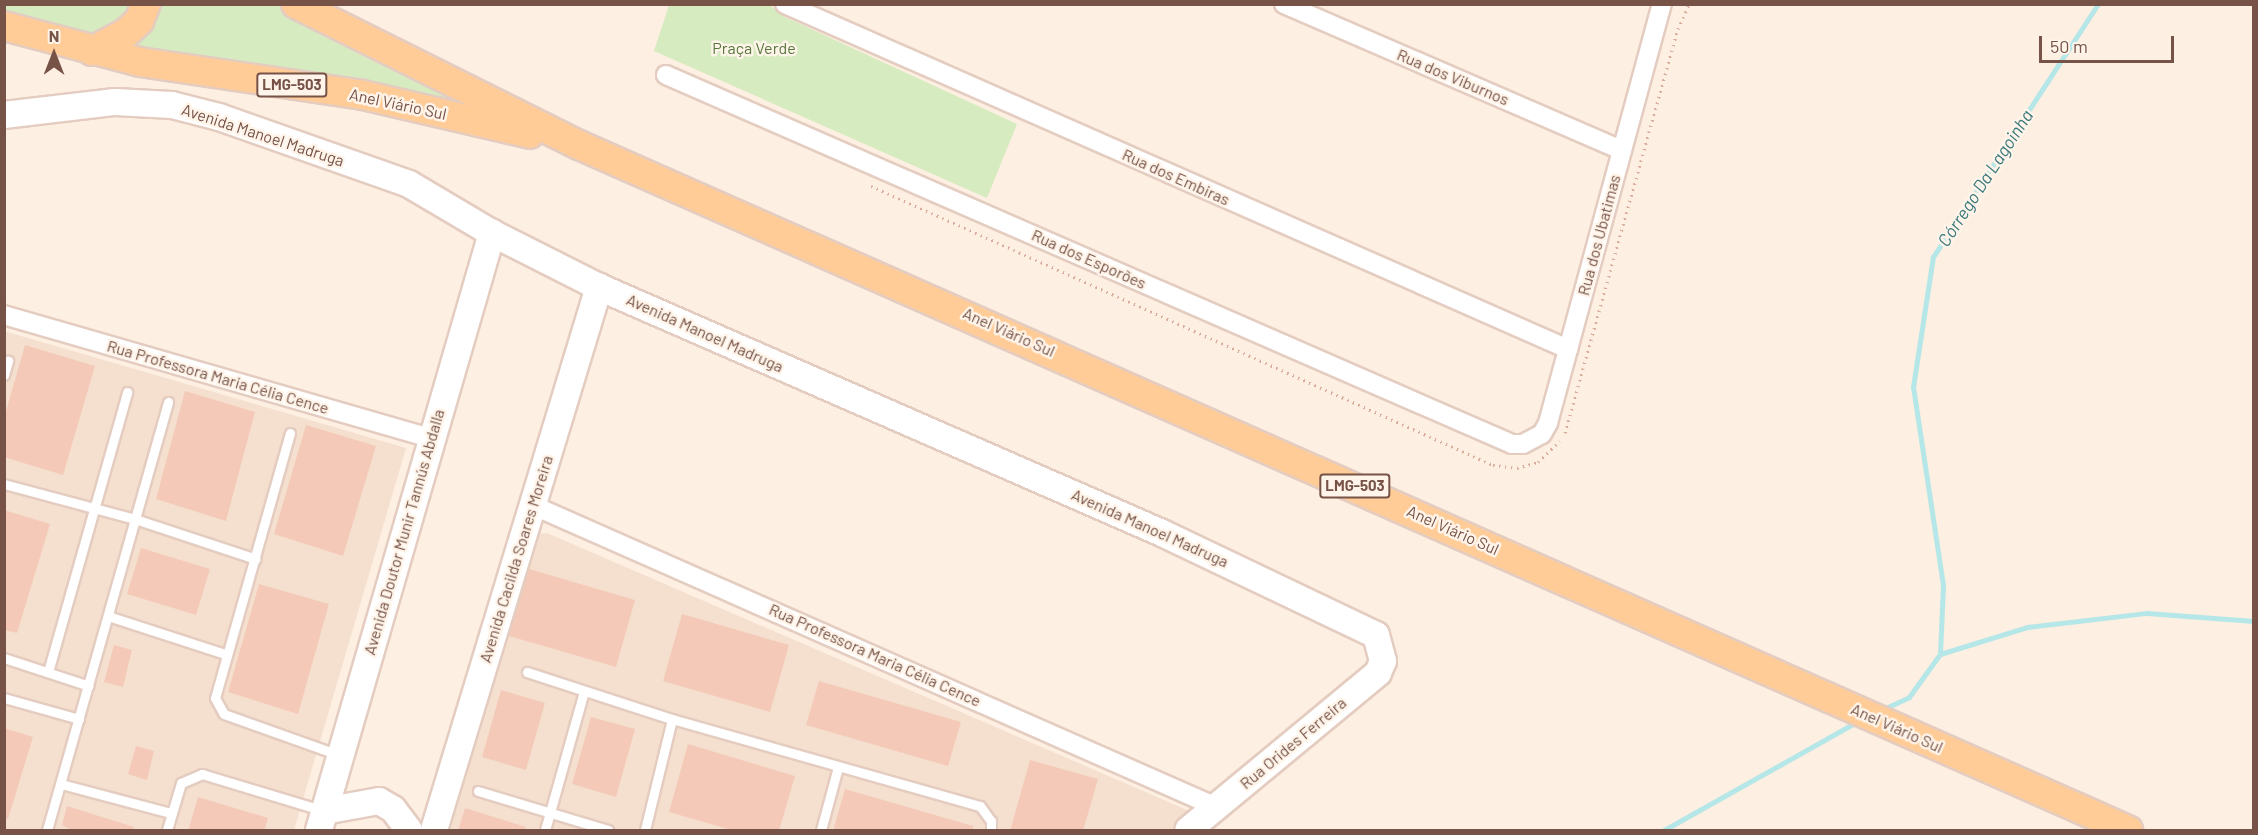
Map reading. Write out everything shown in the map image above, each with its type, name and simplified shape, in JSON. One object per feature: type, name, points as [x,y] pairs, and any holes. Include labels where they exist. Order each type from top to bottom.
[{"type":"main road","points":[[92,51],[126,33],[139,21],[146,4]]},
{"type":"main road","name":"Anel Viário Sul","points":[[296,4],[579,145],[2128,831]]},
{"type":"main road","name":"Anel Viário Sul","points":[[4,26],[92,51],[363,95],[579,145]]},
{"type":"street","name":"Rua dos Embiras","points":[[785,4],[1568,350]]},
{"type":"street","name":"Rua dos Viburnos","points":[[1284,4],[1622,150]]},
{"type":"street","name":"Rua dos Ubatimas","points":[[1512,444],[1523,444],[1542,434],[1568,350],[1662,4]]},
{"type":"street","name":"Rua dos Esporões","points":[[666,75],[1512,444]]},
{"type":"street","name":"Avenida Manoel Madruga","points":[[4,115],[115,102],[172,105],[219,117],[410,184],[492,233],[599,287],[1366,626],[1382,648]]},
{"type":"street","name":"Avenida Doutor Munir Tannús Abdalla","points":[[321,821],[492,233]]},
{"type":"street","name":"Avenida Cacilda Soares Moreira","points":[[434,831],[599,287]]},
{"type":"street","name":"Rua Professora Maria Célia Cence","points":[[4,315],[431,438]]},
{"type":"street","name":"Rua Professora Maria Célia Cence","points":[[532,506],[1216,807]]},
{"type":"street","name":"Rua Orides Ferreira","points":[[1188,831],[1377,673],[1383,662],[1382,648]]},
{"type":"street","points":[[321,821],[379,801],[393,809],[408,831]]},
{"type":"lane","points":[[4,375],[9,361]]},
{"type":"lane","points":[[48,672],[127,392]]},
{"type":"lane","points":[[47,831],[168,402]]},
{"type":"lane","points":[[290,433],[256,560],[214,688],[217,707],[224,714],[340,755]]},
{"type":"lane","points":[[4,484],[135,519],[256,560]]},
{"type":"lane","points":[[108,615],[225,654]]},
{"type":"lane","points":[[4,658],[88,686]]},
{"type":"lane","points":[[527,672],[672,719],[980,806],[987,812],[991,831]]},
{"type":"lane","points":[[545,831],[584,691]]},
{"type":"lane","points":[[4,698],[79,719]]},
{"type":"lane","points":[[645,831],[672,719]]},
{"type":"lane","points":[[821,831],[838,767]]},
{"type":"lane","points":[[167,831],[181,783],[202,774],[321,821]]},
{"type":"lane","points":[[61,784],[171,813]]},
{"type":"lane","points":[[478,792],[608,831]]},
{"type":"path","points":[[865,183],[1493,465],[1517,468],[1538,462],[1557,447],[1570,424],[1678,29],[1689,4]]},
{"type":"shaded area","points":[[4,331],[406,448],[294,830],[5,830]]},
{"type":"shaded area","points":[[547,533],[1194,813],[1174,830],[447,830],[534,534]]},
{"type":"green space","points":[[4,5],[296,5],[579,145],[5,26]]},
{"type":"green space","name":"Praça Verde","points":[[669,5],[770,5],[783,16],[1017,124],[987,198],[654,51]]},
{"type":"building","points":[[25,345],[95,366],[63,475],[4,457],[4,418]]},
{"type":"building","points":[[185,391],[255,412],[226,521],[156,499]]},
{"type":"building","points":[[306,425],[376,446],[343,556],[274,534]]},
{"type":"building","points":[[4,510],[50,524],[17,633],[4,630]]},
{"type":"building","points":[[141,548],[210,569],[196,615],[127,594]]},
{"type":"building","points":[[529,569],[635,600],[616,667],[509,636]]},
{"type":"building","points":[[259,584],[329,604],[298,714],[228,692]]},
{"type":"building","points":[[682,614],[789,645],[770,712],[663,681]]},
{"type":"building","points":[[114,645],[132,650],[123,687],[104,682]]},
{"type":"building","points":[[819,681],[961,722],[948,766],[806,725]]},
{"type":"building","points":[[501,690],[545,703],[526,770],[482,757]]},
{"type":"building","points":[[591,717],[635,729],[616,797],[572,784]]},
{"type":"building","points":[[4,728],[33,737],[8,819],[4,819]]},
{"type":"building","points":[[688,744],[795,776],[779,831],[735,831],[669,812]]},
{"type":"building","points":[[136,746],[154,751],[147,780],[128,774]]},
{"type":"building","points":[[1030,760],[1098,779],[1083,831],[1010,831]]},
{"type":"building","points":[[845,789],[973,826],[973,831],[833,831]]},
{"type":"building","points":[[198,797],[268,818],[264,831],[188,831]]},
{"type":"building","points":[[67,806],[134,827],[134,831],[73,831],[62,825]]},
{"type":"building","points":[[465,808],[526,827],[525,831],[458,831]]},
{"type":"waterway","name":"Córrego Da Lagoinha","points":[[1940,654],[1943,585],[1913,387],[1933,257],[2098,4]]},
{"type":"waterway","points":[[1888,707],[1909,697],[1940,654],[2027,627],[2147,613],[2254,621]]},
{"type":"waterway","points":[[1664,830],[1853,724]]}]
